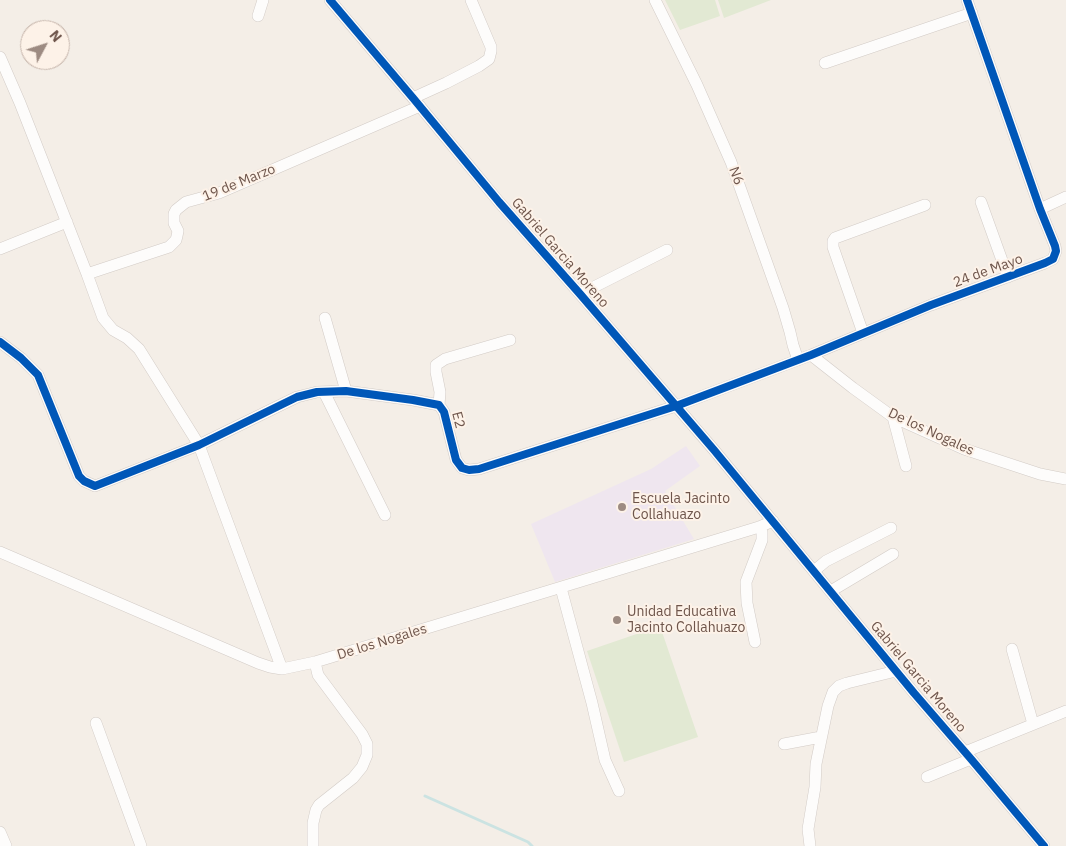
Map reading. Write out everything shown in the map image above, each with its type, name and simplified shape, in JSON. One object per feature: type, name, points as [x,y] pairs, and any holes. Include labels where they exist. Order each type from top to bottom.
[{"type":"street","points":[[258,16],[263,0]]},
{"type":"street","name":"Gabriel Garcia Moreno","points":[[330,0],[499,202],[774,522],[914,693],[1044,846]]},
{"type":"street","name":"19 de Marzo","points":[[87,274],[169,247],[176,240],[178,231],[174,223],[174,214],[186,202],[219,193],[417,102],[489,59],[491,47],[471,0]]},
{"type":"street","name":"N6","points":[[655,0],[697,85],[731,162],[783,308],[798,360]]},
{"type":"street","name":"24 de Mayo","points":[[676,406],[811,355],[931,305],[1049,261],[1055,255],[1055,246],[1040,209],[967,0]]},
{"type":"street","points":[[825,64],[972,13]]},
{"type":"street","points":[[0,57],[67,222],[103,318],[113,330],[127,338],[139,349],[199,445],[282,669]]},
{"type":"street","points":[[1040,209],[1066,198]]},
{"type":"street","points":[[981,202],[1008,277]]},
{"type":"street","points":[[863,333],[833,248],[833,241],[835,238],[925,205]]},
{"type":"street","points":[[0,249],[67,222]]},
{"type":"street","points":[[580,294],[667,250]]},
{"type":"street","points":[[325,318],[346,391]]},
{"type":"street","points":[[439,406],[440,392],[436,365],[445,359],[510,340]]},
{"type":"street","name":"E2","points":[[0,342],[21,358],[38,375],[80,476],[84,481],[95,486],[199,445],[297,397],[316,392],[346,391],[413,400],[439,406],[444,412],[456,460],[462,468],[469,470],[479,469],[676,406]]},
{"type":"street","name":"De los Nogales","points":[[811,355],[893,417],[964,449],[1040,474],[1066,479]]},
{"type":"street","points":[[324,392],[385,515]]},
{"type":"street","points":[[893,417],[906,466]]},
{"type":"street","name":"De los Nogales","points":[[0,552],[270,667],[282,669],[315,662],[774,522]]},
{"type":"street","points":[[755,642],[747,603],[746,582],[762,540],[762,532],[759,527]]},
{"type":"street","points":[[814,571],[826,561],[891,528]]},
{"type":"street","points":[[831,591],[893,554]]},
{"type":"street","points":[[561,588],[592,703],[605,760],[619,791]]},
{"type":"street","points":[[1012,650],[1033,724]]},
{"type":"street","points":[[314,846],[313,823],[316,810],[319,805],[353,778],[362,767],[367,755],[367,744],[362,734],[318,675],[315,662]]},
{"type":"street","points":[[810,846],[808,828],[815,787],[816,764],[828,706],[833,692],[839,686],[847,683],[896,671]]},
{"type":"street","points":[[927,778],[968,755],[1033,724],[1066,711]]},
{"type":"street","points":[[96,723],[141,846]]},
{"type":"street","points":[[784,744],[821,737]]},
{"type":"street","points":[[0,832],[6,846]]},
{"type":"shaded area","name":"Escuela Jacinto Collahuazo","points":[[686,446],[700,466],[665,491],[694,539],[555,582],[531,524],[651,469]]},
{"type":"green space","points":[[665,0],[715,0],[720,16],[680,30]]},
{"type":"green space","points":[[718,0],[771,0],[724,18]]},
{"type":"green space","points":[[660,626],[698,737],[624,762],[587,651]]},
{"type":"waterway","points":[[425,796],[528,842],[532,846]]},
{"type":"cycle path","points":[[330,0],[499,202],[714,450],[914,693],[1044,846]]},
{"type":"cycle path","points":[[0,342],[21,358],[38,375],[79,476],[84,481],[95,486],[199,445],[297,397],[317,392],[346,391],[439,405],[444,412],[456,460],[462,468],[469,470],[479,469],[676,406],[811,355],[931,305],[1053,259],[1056,251],[1055,246],[1040,209],[967,0]]},
{"type":"place","name":"Escuela Jacinto Collahuazo","points":[[622,507]]},
{"type":"place","name":"Unidad Educativa Jacinto Collahuazo","points":[[617,620]]}]
